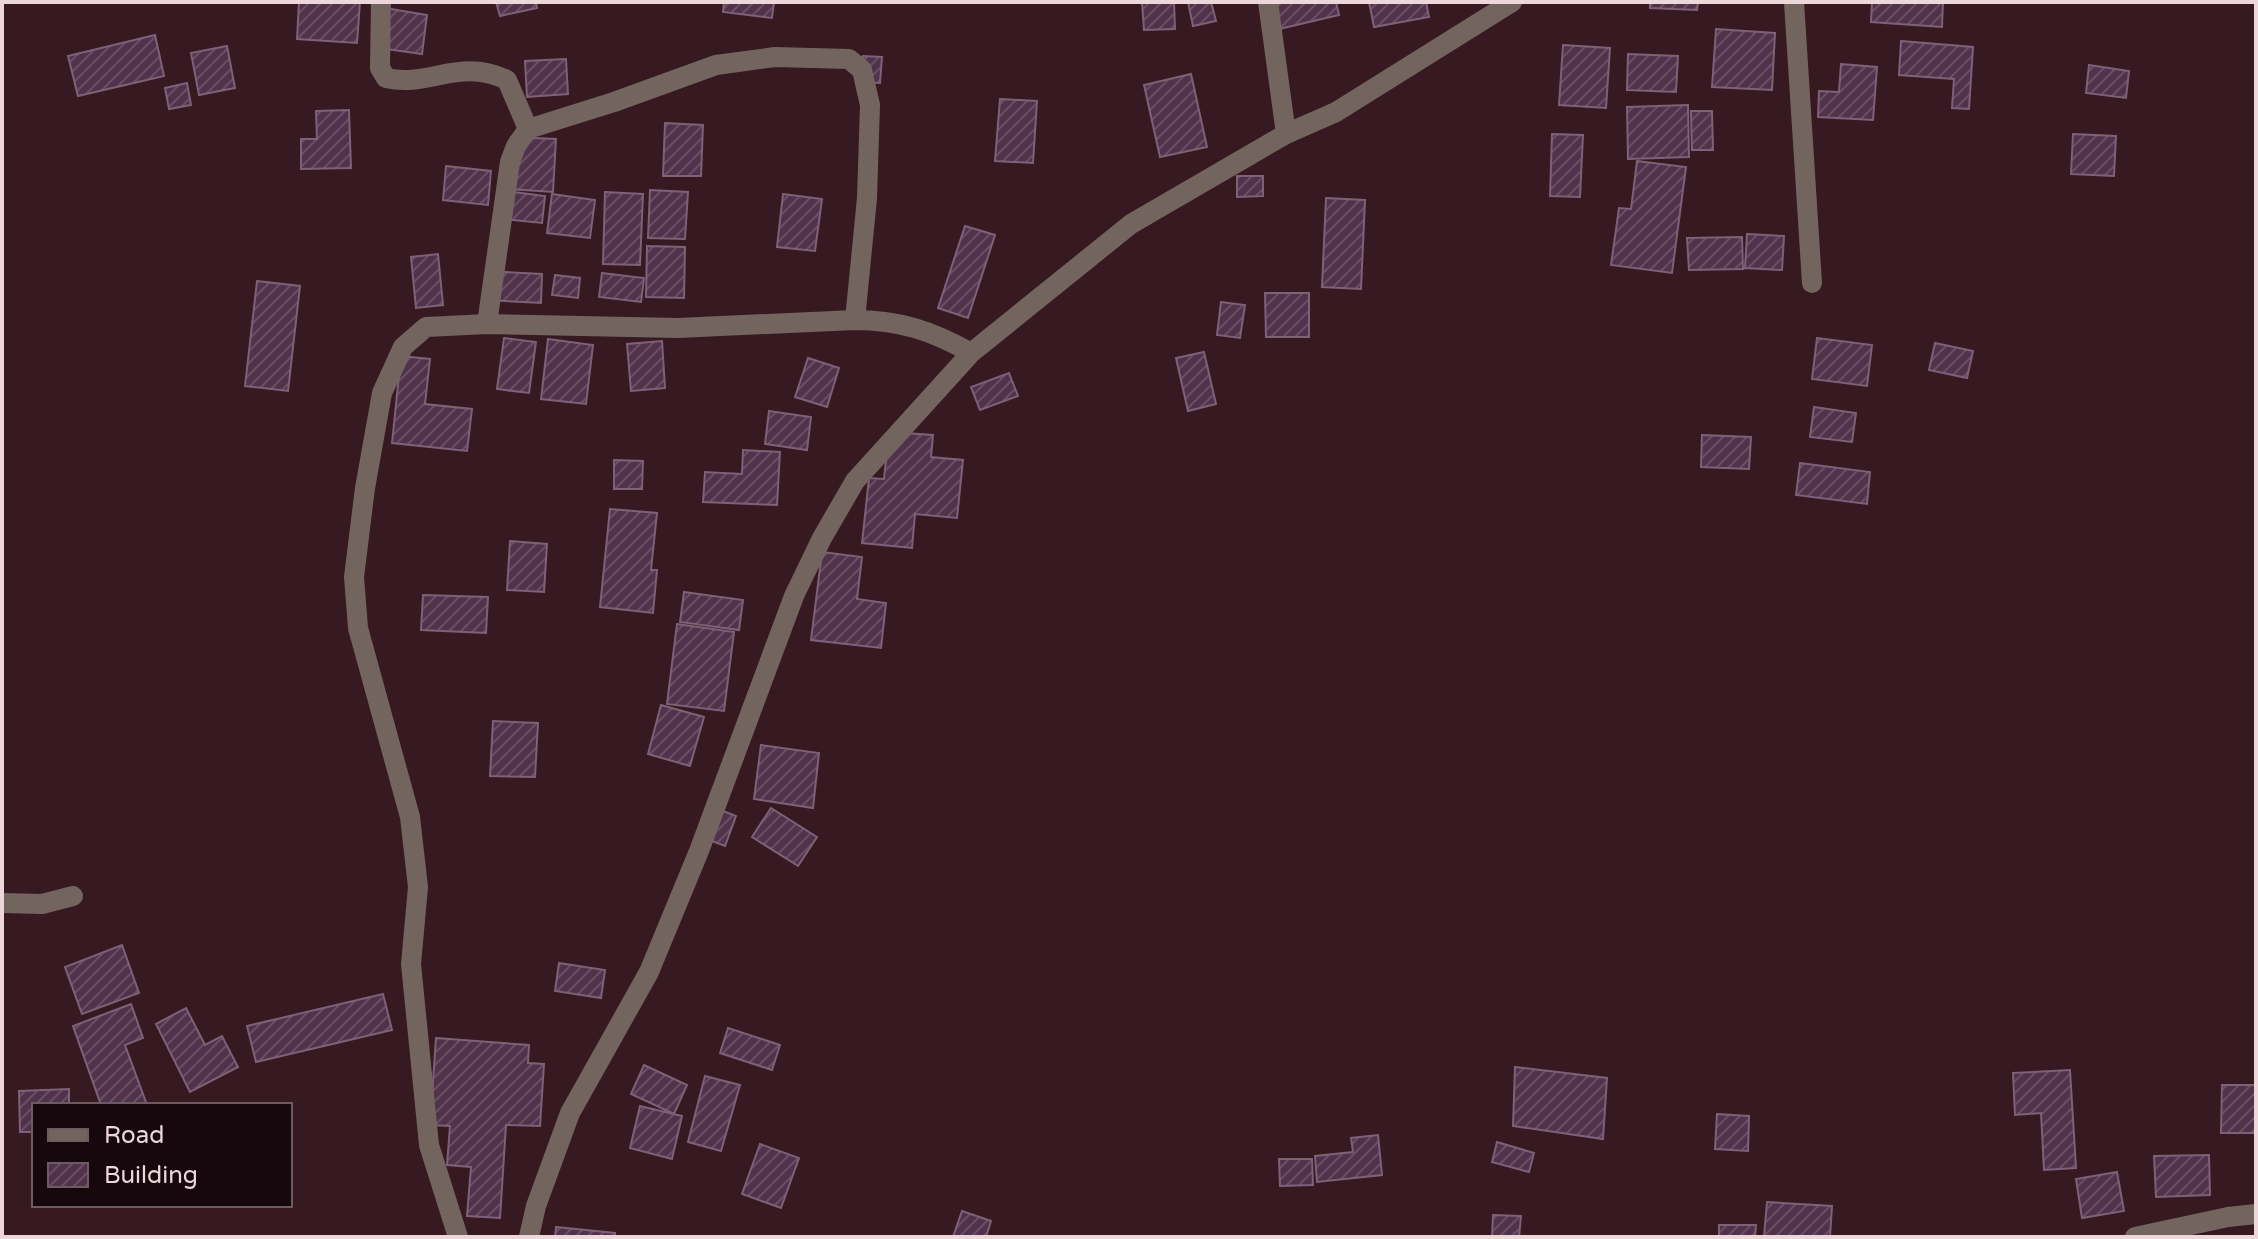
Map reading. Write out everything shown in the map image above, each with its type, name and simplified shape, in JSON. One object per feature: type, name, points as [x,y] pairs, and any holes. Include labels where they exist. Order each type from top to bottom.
[{"type":"street","points":[[381,2],[380,68],[386,78],[403,82],[457,71],[491,72],[507,80],[528,129]]},
{"type":"street","points":[[1268,2],[1286,134]]},
{"type":"street","points":[[529,1237],[536,1206],[570,1113],[649,972],[699,851],[794,596],[822,538],[855,481],[971,353],[1131,224],[1286,134],[1336,112],[1512,2]]},
{"type":"street","points":[[1794,2],[1812,283]]},
{"type":"street","points":[[487,324],[510,162],[528,129],[716,65],[775,57],[849,59],[862,70],[870,105],[867,198],[855,320]]},
{"type":"street","points":[[458,1237],[429,1145],[411,964],[418,887],[410,817],[358,628],[354,577],[365,488],[382,393],[403,347],[426,327],[487,324],[678,328],[880,320],[912,325],[971,353]]},
{"type":"street","points":[[2,903],[42,904],[73,896]]},
{"type":"street","points":[[2135,1237],[2256,1214]]},
{"type":"building","points":[[299,2],[360,2],[357,43],[297,39]]},
{"type":"building","points":[[496,2],[536,2],[537,8],[500,16]]},
{"type":"building","points":[[724,2],[774,2],[772,18],[723,12]]},
{"type":"building","points":[[1142,2],[1174,2],[1175,29],[1144,30]]},
{"type":"building","points":[[1188,2],[1211,2],[1216,21],[1193,26]]},
{"type":"building","points":[[1268,2],[1336,2],[1339,15],[1275,30]]},
{"type":"building","points":[[1369,2],[1426,2],[1429,17],[1374,27]]},
{"type":"building","points":[[1650,2],[1698,2],[1697,10],[1650,8]]},
{"type":"building","points":[[1872,2],[1943,2],[1942,27],[1871,22]]},
{"type":"building","points":[[385,8],[427,15],[422,54],[379,48]]},
{"type":"building","points":[[1716,29],[1775,33],[1772,90],[1712,87]]},
{"type":"building","points":[[155,35],[164,76],[78,96],[68,56]]},
{"type":"building","points":[[1901,41],[1973,47],[1969,109],[1952,108],[1954,79],[1899,75]]},
{"type":"building","points":[[1563,45],[1610,48],[1606,108],[1559,105]]},
{"type":"building","points":[[227,46],[235,88],[199,95],[191,53]]},
{"type":"building","points":[[1628,54],[1678,56],[1676,92],[1627,90]]},
{"type":"building","points":[[863,56],[882,57],[880,83],[862,82]]},
{"type":"building","points":[[566,59],[568,94],[527,97],[525,61]]},
{"type":"building","points":[[1841,64],[1877,67],[1873,120],[1818,117],[1819,91],[1839,92]]},
{"type":"building","points":[[2089,65],[2129,71],[2126,98],[2086,93]]},
{"type":"building","points":[[1191,74],[1207,147],[1160,157],[1144,85]]},
{"type":"building","points":[[187,83],[191,105],[169,109],[165,88]]},
{"type":"building","points":[[1000,99],[1037,101],[1033,163],[995,161]]},
{"type":"building","points":[[1688,105],[1689,157],[1628,159],[1627,107]]},
{"type":"building","points":[[349,110],[351,168],[301,169],[301,139],[317,139],[316,111]]},
{"type":"building","points":[[1691,111],[1712,111],[1713,150],[1692,150]]},
{"type":"building","points":[[665,123],[703,125],[701,176],[663,176]]},
{"type":"building","points":[[1552,134],[1583,135],[1580,197],[1550,196]]},
{"type":"building","points":[[2073,134],[2116,136],[2114,176],[2071,174]]},
{"type":"building","points":[[511,137],[556,139],[553,192],[508,189]]},
{"type":"building","points":[[1637,161],[1686,167],[1672,273],[1611,265],[1619,208],[1631,209]]},
{"type":"building","points":[[446,166],[491,171],[488,205],[443,200]]},
{"type":"building","points":[[1237,176],[1263,176],[1263,196],[1237,197]]},
{"type":"building","points":[[650,190],[688,192],[685,239],[648,238]]},
{"type":"building","points":[[505,191],[545,196],[542,223],[502,219]]},
{"type":"building","points":[[605,192],[643,194],[640,265],[603,264]]},
{"type":"building","points":[[552,194],[595,200],[590,238],[547,233]]},
{"type":"building","points":[[783,194],[822,199],[815,251],[777,247]]},
{"type":"building","points":[[1326,198],[1365,200],[1361,289],[1322,287]]},
{"type":"building","points":[[965,226],[995,235],[968,318],[938,308]]},
{"type":"building","points":[[1747,234],[1784,236],[1782,270],[1745,268]]},
{"type":"building","points":[[1742,237],[1743,269],[1689,270],[1687,238]]},
{"type":"building","points":[[647,246],[685,247],[684,298],[646,297]]},
{"type":"building","points":[[438,254],[443,305],[416,308],[411,257]]},
{"type":"building","points":[[487,271],[542,274],[541,303],[486,300]]},
{"type":"building","points":[[602,273],[644,278],[641,302],[599,297]]},
{"type":"building","points":[[555,275],[580,278],[578,298],[552,295]]},
{"type":"building","points":[[257,281],[300,286],[288,391],[245,386]]},
{"type":"building","points":[[1265,293],[1309,293],[1309,337],[1266,337]]},
{"type":"building","points":[[1221,302],[1245,305],[1240,338],[1217,335]]},
{"type":"building","points":[[504,338],[536,342],[529,393],[497,389]]},
{"type":"building","points":[[1817,338],[1872,345],[1867,386],[1812,379]]},
{"type":"building","points":[[548,339],[593,345],[586,404],[541,399]]},
{"type":"building","points":[[662,341],[665,388],[631,391],[627,344]]},
{"type":"building","points":[[1935,343],[1973,351],[1967,378],[1929,370]]},
{"type":"building","points":[[1204,352],[1216,404],[1188,411],[1176,358]]},
{"type":"building","points":[[401,356],[430,359],[425,404],[472,409],[467,451],[392,443]]},
{"type":"building","points":[[808,358],[839,368],[827,407],[795,397]]},
{"type":"building","points":[[1009,373],[1018,396],[980,410],[971,387]]},
{"type":"building","points":[[1814,407],[1856,413],[1852,442],[1810,437]]},
{"type":"building","points":[[769,411],[811,417],[807,450],[765,444]]},
{"type":"building","points":[[889,432],[933,435],[931,457],[963,460],[957,518],[915,514],[912,548],[862,543],[869,478],[884,479]]},
{"type":"building","points":[[1702,435],[1751,437],[1749,469],[1701,467]]},
{"type":"building","points":[[743,450],[780,452],[777,505],[703,502],[705,472],[742,474]]},
{"type":"building","points":[[614,460],[643,461],[642,489],[614,489]]},
{"type":"building","points":[[1800,463],[1870,472],[1867,504],[1796,495]]},
{"type":"building","points":[[610,509],[657,513],[651,570],[657,570],[653,613],[600,607]]},
{"type":"building","points":[[510,541],[547,544],[544,592],[507,590]]},
{"type":"building","points":[[822,552],[862,557],[857,599],[886,603],[881,648],[811,640]]},
{"type":"building","points":[[684,592],[743,600],[739,630],[680,622]]},
{"type":"building","points":[[423,595],[488,597],[486,633],[421,630]]},
{"type":"building","points":[[677,624],[734,632],[724,711],[667,704]]},
{"type":"building","points":[[661,705],[704,717],[690,766],[648,754]]},
{"type":"building","points":[[493,721],[538,723],[535,777],[490,776]]},
{"type":"building","points":[[761,745],[819,753],[813,808],[754,799]]},
{"type":"building","points":[[713,807],[736,816],[725,846],[701,837]]},
{"type":"building","points":[[771,808],[817,837],[798,866],[752,837]]},
{"type":"building","points":[[122,945],[139,993],[82,1014],[65,967]]},
{"type":"building","points":[[559,963],[605,970],[601,998],[555,991]]},
{"type":"building","points":[[383,994],[392,1030],[256,1062],[247,1026]]},
{"type":"building","points":[[131,1004],[143,1038],[125,1045],[146,1103],[100,1103],[73,1026]]},
{"type":"building","points":[[186,1008],[205,1045],[222,1036],[238,1067],[190,1092],[156,1024]]},
{"type":"building","points":[[728,1028],[780,1045],[772,1070],[720,1053]]},
{"type":"building","points":[[436,1038],[529,1045],[528,1063],[544,1064],[540,1126],[506,1125],[500,1218],[467,1216],[471,1167],[447,1165],[450,1126],[430,1125]]},
{"type":"building","points":[[644,1065],[687,1085],[674,1114],[631,1094]]},
{"type":"building","points":[[1515,1067],[1607,1078],[1603,1139],[1513,1126]]},
{"type":"building","points":[[2070,1070],[2076,1168],[2044,1170],[2041,1113],[2015,1115],[2013,1073]]},
{"type":"building","points":[[705,1076],[740,1085],[721,1151],[688,1142]]},
{"type":"building","points":[[2222,1085],[2256,1085],[2256,1133],[2221,1133]]},
{"type":"building","points":[[69,1089],[69,1103],[32,1103],[32,1132],[20,1132],[19,1091]]},
{"type":"building","points":[[640,1106],[682,1116],[672,1159],[630,1148]]},
{"type":"building","points":[[1717,1114],[1749,1116],[1748,1151],[1715,1149]]},
{"type":"building","points":[[1378,1135],[1382,1175],[1317,1182],[1315,1156],[1353,1152],[1351,1138]]},
{"type":"building","points":[[1497,1142],[1534,1153],[1529,1172],[1492,1162]]},
{"type":"building","points":[[760,1144],[799,1158],[781,1208],[742,1194]]},
{"type":"building","points":[[2209,1155],[2210,1195],[2156,1197],[2154,1156]]},
{"type":"building","points":[[1279,1159],[1312,1159],[1313,1185],[1280,1186]]},
{"type":"building","points":[[2117,1172],[2124,1211],[2082,1218],[2076,1179]]},
{"type":"building","points":[[1767,1202],[1832,1206],[1830,1237],[1764,1237]]},
{"type":"building","points":[[962,1211],[991,1221],[986,1237],[953,1237]]},
{"type":"building","points":[[1493,1215],[1521,1216],[1519,1237],[1492,1237]]},
{"type":"building","points":[[1719,1225],[1756,1225],[1755,1237],[1719,1237]]},
{"type":"building","points":[[556,1227],[615,1233],[615,1237],[555,1237]]}]
